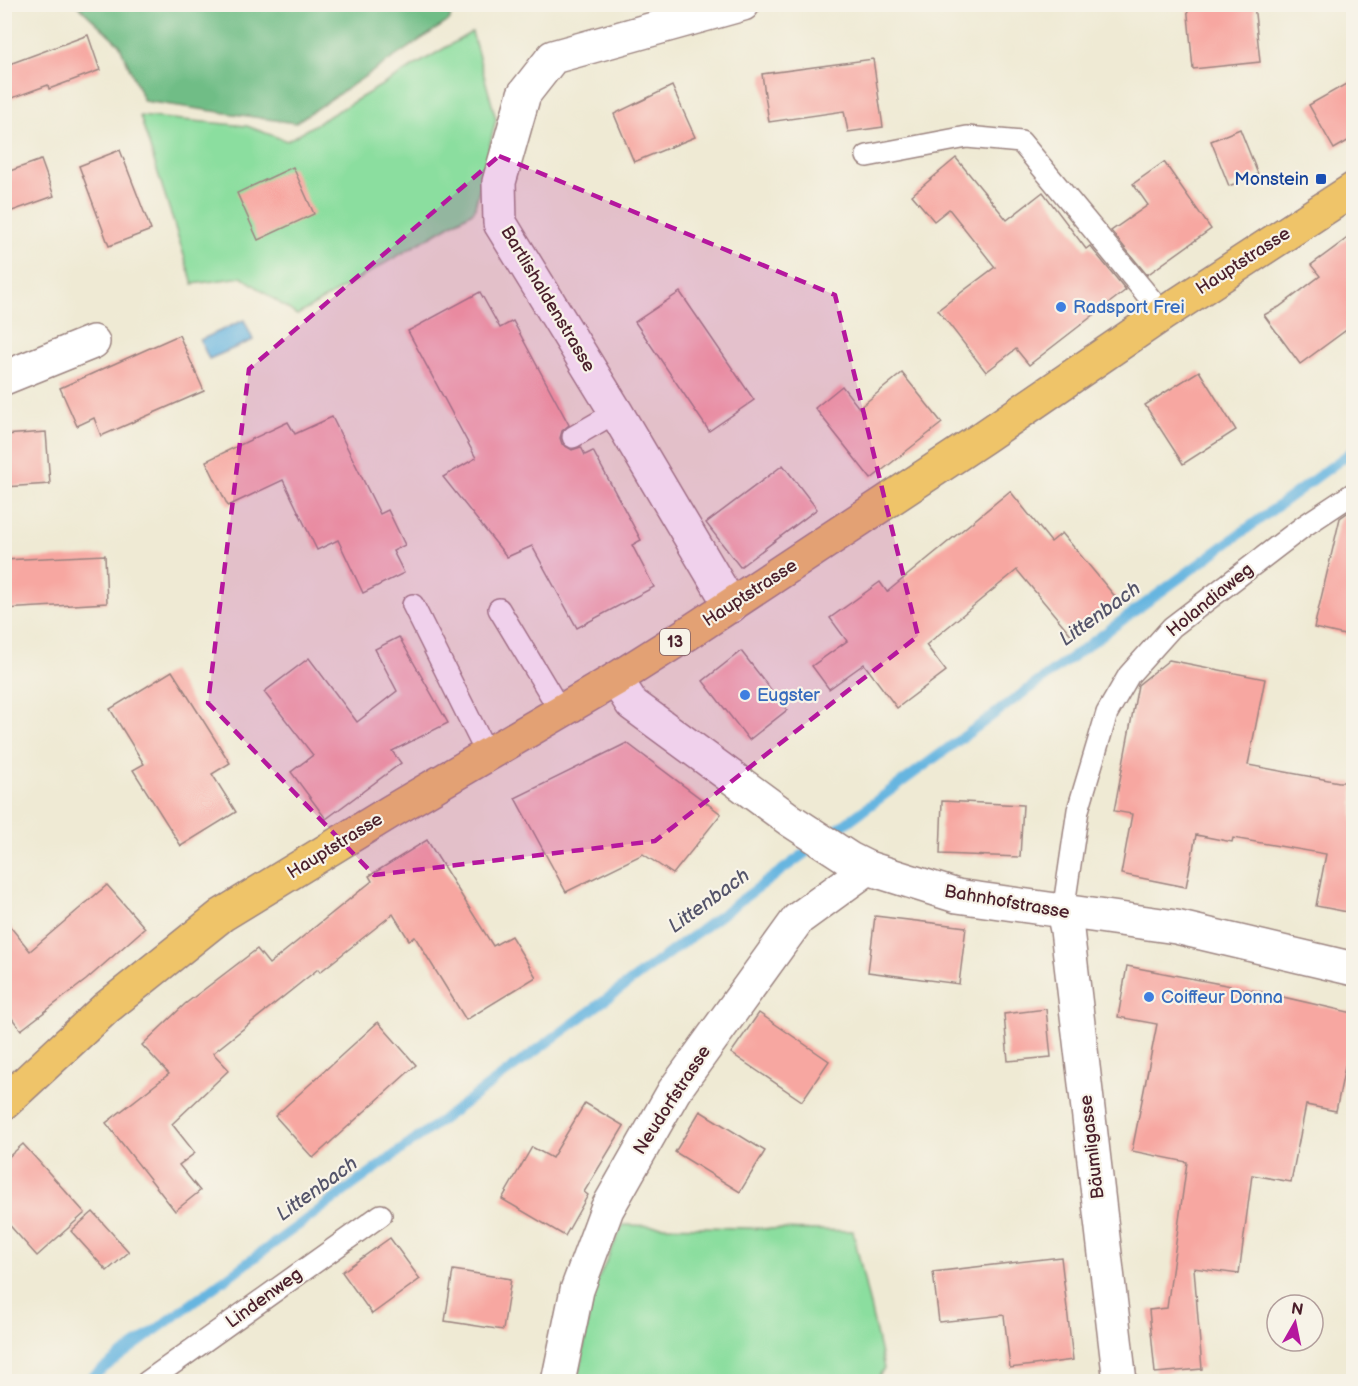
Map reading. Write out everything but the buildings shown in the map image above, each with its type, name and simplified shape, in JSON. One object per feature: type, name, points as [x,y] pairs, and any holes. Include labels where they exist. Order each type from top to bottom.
[{"type":"main road","name":"Hauptstrasse","points":[[4,1103],[106,1008],[222,915],[390,812],[616,679],[731,606],[1163,314],[1353,189]]},
{"type":"street","name":"Bartlishaldenstrasse","points":[[731,606],[500,223],[500,182],[524,94],[553,57],[742,4]]},
{"type":"street","points":[[4,378],[93,342]]},
{"type":"street","name":"Bahnhofstrasse","points":[[616,679],[632,705],[790,820],[859,864],[957,896],[1176,927],[1353,969]]},
{"type":"street","name":"Neudorfstrasse","points":[[558,1382],[577,1290],[607,1209],[674,1091],[798,919],[859,864]]},
{"type":"street","name":"Bäumligasse","points":[[1063,912],[1120,1382]]},
{"type":"lane","points":[[867,156],[967,137],[1021,142],[1163,314]]},
{"type":"lane","points":[[573,437],[616,412]]},
{"type":"lane","name":"Holandiaweg","points":[[1063,912],[1078,810],[1107,713],[1129,675],[1172,627],[1305,526],[1353,493]]},
{"type":"lane","points":[[413,605],[488,756]]},
{"type":"lane","points":[[499,609],[561,712]]},
{"type":"lane","name":"Lindenweg","points":[[147,1382],[381,1215]]},
{"type":"highlighted area","points":[[499,156],[835,295],[918,636],[655,841],[374,875],[208,703],[249,369]]},
{"type":"green space","points":[[77,5],[452,5],[450,20],[295,123],[144,101],[119,44]]},
{"type":"green space","points":[[472,32],[496,119],[474,211],[297,315],[242,277],[193,284],[140,116],[247,126],[287,141]]},
{"type":"green space","points":[[623,1225],[853,1231],[884,1368],[876,1381],[578,1382],[593,1290]]},
{"type":"water","points":[[244,320],[253,340],[209,359],[200,340]]},
{"type":"waterway","name":"Littenbach","points":[[85,1382],[1354,450]]},
{"type":"place","name":"Monstein","points":[[1321,179]]},
{"type":"place","name":"Radsport Frei","points":[[1061,307]]},
{"type":"place","name":"Eugster","points":[[745,695]]},
{"type":"place","name":"Coiffeur Donna","points":[[1149,997]]}]
